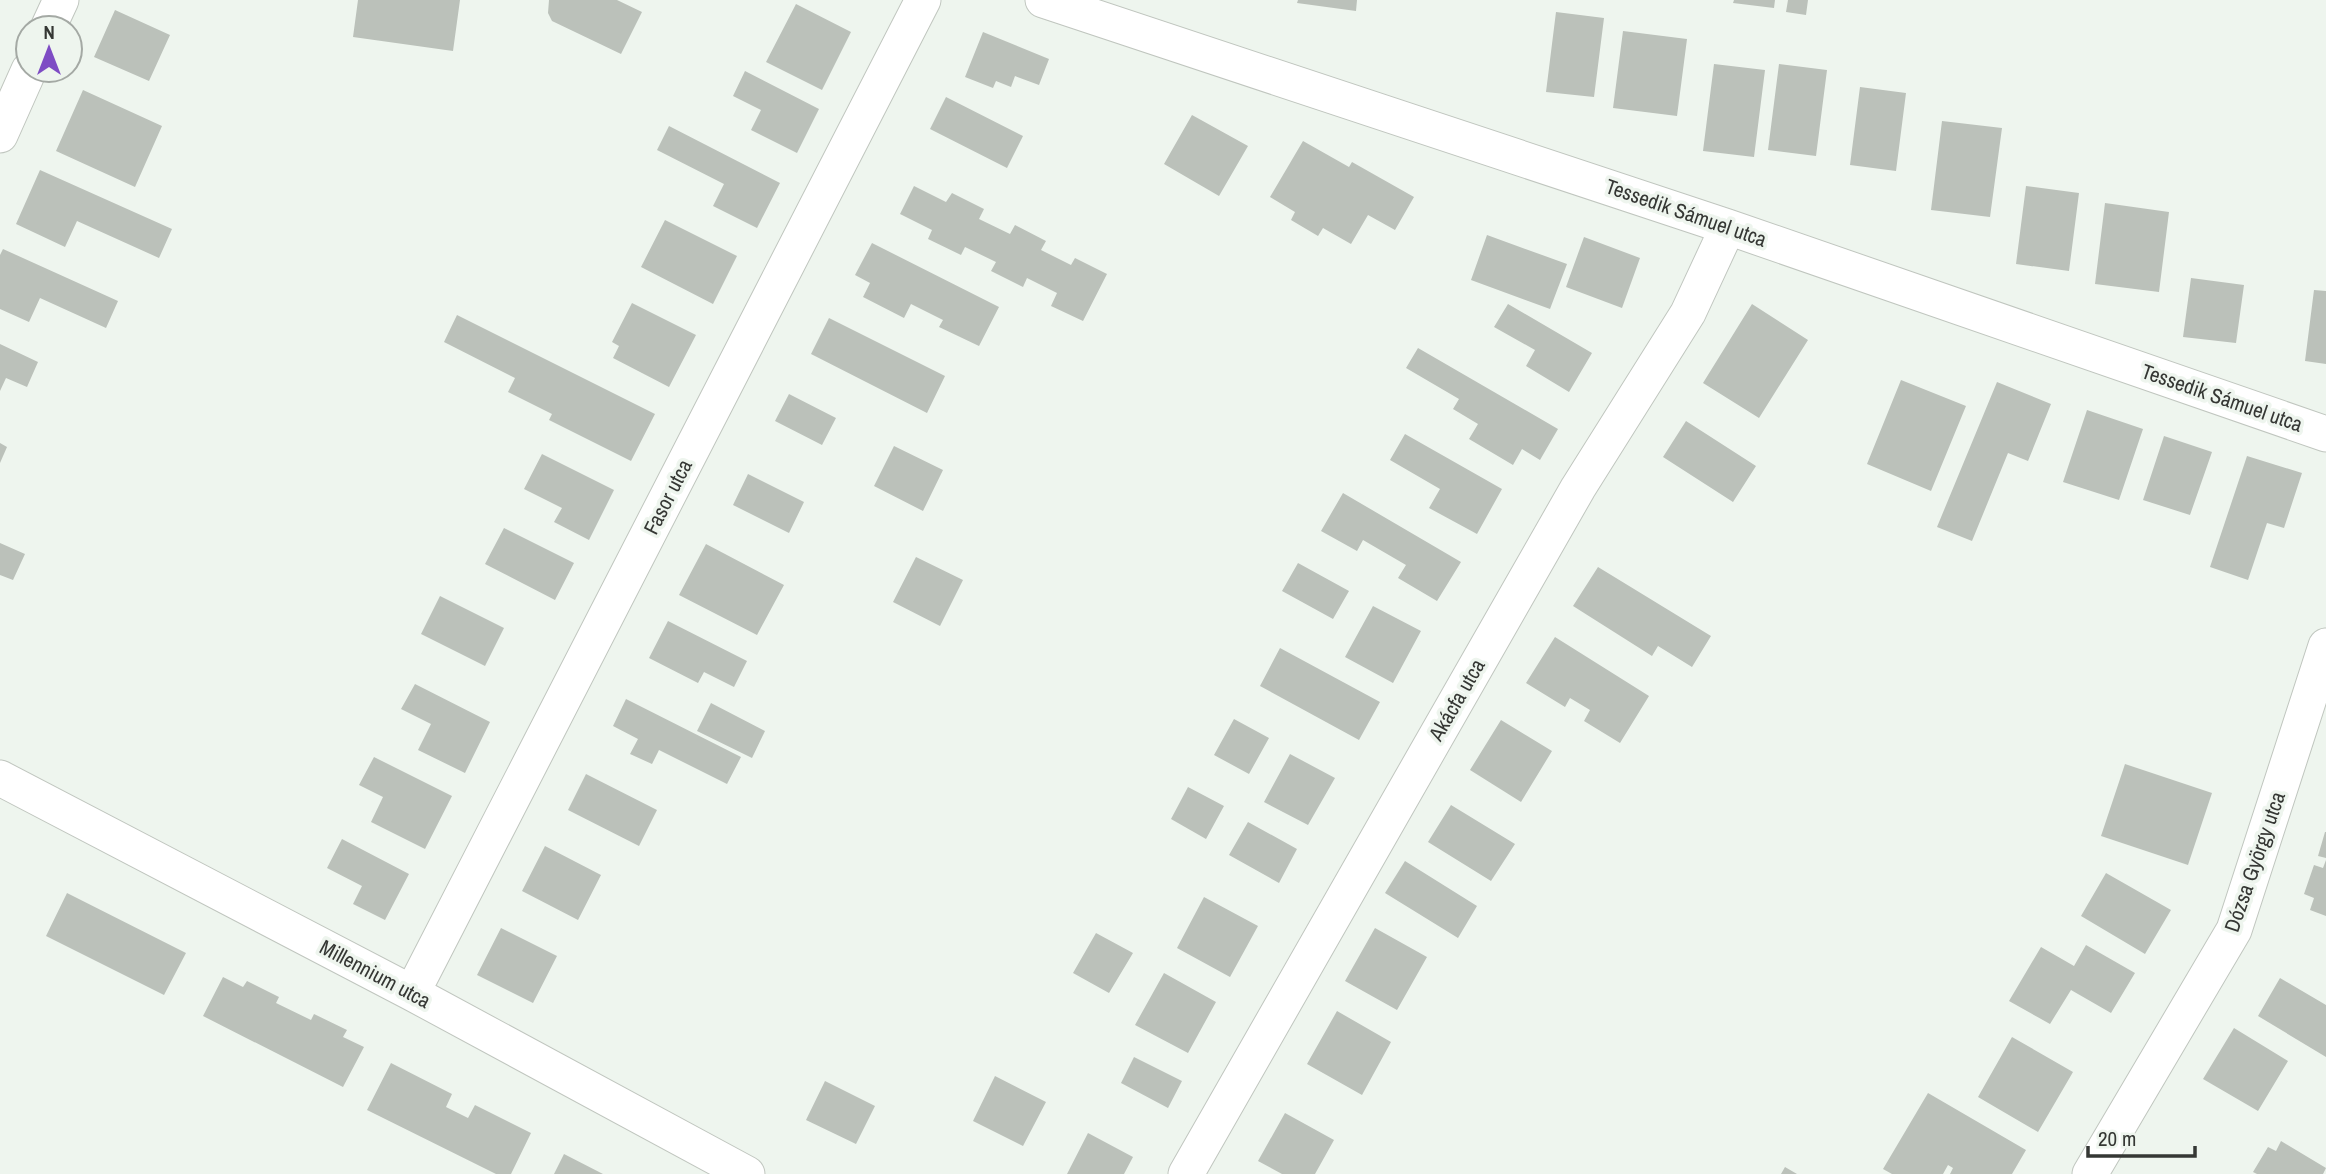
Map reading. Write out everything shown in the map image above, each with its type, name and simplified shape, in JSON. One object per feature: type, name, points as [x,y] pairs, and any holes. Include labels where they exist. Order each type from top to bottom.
[{"type":"street","name":"Fasor utca","points":[[412,993],[923,0]]},
{"type":"street","name":"Tessedik Sámuel utca","points":[[1042,0],[1728,227],[2326,434]]},
{"type":"street","points":[[0,135],[23,84]]},
{"type":"street","name":"Akácfa utca","points":[[1186,1174],[1578,488],[1688,313],[1728,227]]},
{"type":"street","name":"Dózsa György utca","points":[[2090,1174],[2234,930],[2326,646]]},
{"type":"street","name":"Millennium utca","points":[[0,778],[412,993],[747,1174]]},
{"type":"building","points":[[358,0],[460,0],[453,51],[353,37]]},
{"type":"building","points":[[549,0],[617,0],[642,12],[621,54],[552,21],[548,13]]},
{"type":"building","points":[[1298,0],[1357,0],[1356,11],[1297,3]]},
{"type":"building","points":[[1734,0],[1775,0],[1774,8],[1733,3]]},
{"type":"building","points":[[1788,0],[1808,0],[1806,15],[1786,12]]},
{"type":"building","points":[[796,4],[851,32],[822,90],[766,62]]},
{"type":"building","points":[[115,10],[170,35],[149,81],[94,57]]},
{"type":"building","points":[[1556,12],[1604,18],[1594,97],[1546,92]]},
{"type":"building","points":[[1623,31],[1687,39],[1677,116],[1613,108]]},
{"type":"building","points":[[983,32],[1049,59],[1039,85],[1015,76],[1011,87],[996,81],[993,88],[965,77]]},
{"type":"building","points":[[1714,64],[1765,70],[1754,157],[1703,151]]},
{"type":"building","points":[[1779,64],[1827,70],[1816,156],[1768,150]]},
{"type":"building","points":[[745,71],[819,109],[797,153],[751,130],[761,110],[733,96]]},
{"type":"building","points":[[1860,87],[1906,93],[1896,171],[1850,165]]},
{"type":"building","points":[[83,90],[162,126],[135,187],[56,151]]},
{"type":"building","points":[[946,97],[1023,136],[1007,168],[930,129]]},
{"type":"building","points":[[1192,115],[1248,146],[1219,196],[1164,164]]},
{"type":"building","points":[[1942,121],[2002,128],[1990,217],[1931,210]]},
{"type":"building","points":[[669,126],[780,183],[757,228],[713,206],[724,184],[657,150]]},
{"type":"building","points":[[1303,141],[1349,167],[1352,162],[1414,197],[1395,230],[1368,215],[1351,244],[1323,228],[1318,236],[1291,220],[1295,212],[1270,197]]},
{"type":"building","points":[[40,170],[172,229],[159,258],[77,221],[65,247],[16,224]]},
{"type":"building","points":[[914,186],[946,202],[952,193],[984,209],[979,219],[1010,234],[1015,225],[1046,241],[1041,250],[1071,265],[1075,258],[1107,274],[1083,321],[1051,306],[1057,293],[1027,278],[1023,287],[991,271],[996,262],[965,247],[961,255],[928,239],[932,230],[900,214]]},
{"type":"building","points":[[2026,186],[2079,193],[2069,271],[2016,264]]},
{"type":"building","points":[[2105,203],[2169,212],[2159,292],[2095,284]]},
{"type":"building","points":[[665,220],[737,256],[713,304],[641,267]]},
{"type":"building","points":[[1487,235],[1567,264],[1550,309],[1471,280]]},
{"type":"building","points":[[1584,237],[1640,258],[1622,308],[1566,287]]},
{"type":"building","points":[[872,243],[999,307],[979,346],[939,327],[943,320],[911,304],[904,318],[863,297],[870,283],[855,275]]},
{"type":"building","points":[[3,249],[118,301],[106,328],[40,298],[29,322],[0,309],[0,255]]},
{"type":"building","points":[[2191,278],[2244,285],[2236,343],[2183,337]]},
{"type":"building","points":[[2314,290],[2326,291],[2326,364],[2305,361]]},
{"type":"building","points":[[632,303],[696,335],[669,387],[613,358],[619,346],[612,342]]},
{"type":"building","points":[[1508,304],[1592,353],[1569,392],[1526,366],[1535,350],[1494,327]]},
{"type":"building","points":[[1752,304],[1808,340],[1759,418],[1703,383]]},
{"type":"building","points":[[457,315],[655,414],[631,461],[549,420],[552,414],[508,392],[515,378],[444,342]]},
{"type":"building","points":[[829,318],[945,376],[927,413],[811,354]]},
{"type":"building","points":[[0,344],[38,362],[27,387],[6,378],[0,391]]},
{"type":"building","points":[[1418,348],[1558,429],[1540,460],[1522,449],[1513,465],[1469,439],[1478,424],[1453,409],[1459,399],[1406,368]]},
{"type":"building","points":[[1901,380],[1966,406],[1931,491],[1867,464]]},
{"type":"building","points":[[1997,382],[2051,404],[2028,461],[2008,453],[1972,541],[1937,527]]},
{"type":"building","points":[[789,394],[836,418],[822,445],[775,421]]},
{"type":"building","points":[[2087,410],[2143,429],[2119,500],[2063,482]]},
{"type":"building","points":[[1686,421],[1756,466],[1733,502],[1663,457]]},
{"type":"building","points":[[1405,434],[1502,489],[1477,534],[1429,508],[1440,489],[1390,460]]},
{"type":"building","points":[[2164,436],[2212,452],[2190,515],[2143,500]]},
{"type":"building","points":[[0,443],[7,447],[0,463]]},
{"type":"building","points":[[894,446],[943,470],[923,511],[874,486]]},
{"type":"building","points":[[542,454],[614,490],[589,540],[554,522],[562,508],[524,489]]},
{"type":"building","points":[[2247,456],[2302,473],[2284,528],[2267,523],[2248,580],[2210,567]]},
{"type":"building","points":[[748,474],[804,502],[789,533],[733,505]]},
{"type":"building","points":[[1343,493],[1461,562],[1437,601],[1398,578],[1406,565],[1363,540],[1357,551],[1321,531]]},
{"type":"building","points":[[504,528],[574,563],[555,600],[485,564]]},
{"type":"building","points":[[0,543],[25,554],[13,580],[0,575]]},
{"type":"building","points":[[706,544],[784,585],[757,635],[679,595]]},
{"type":"building","points":[[916,557],[963,580],[940,626],[893,602]]},
{"type":"building","points":[[1298,563],[1349,591],[1333,619],[1282,591]]},
{"type":"building","points":[[1598,567],[1711,636],[1692,667],[1658,646],[1652,656],[1573,606]]},
{"type":"building","points":[[440,596],[504,628],[485,666],[421,634]]},
{"type":"building","points":[[1373,606],[1421,631],[1393,683],[1345,657]]},
{"type":"building","points":[[668,621],[747,661],[734,687],[704,672],[698,683],[649,658]]},
{"type":"building","points":[[1555,637],[1649,696],[1620,743],[1584,721],[1590,710],[1570,698],[1565,707],[1526,683]]},
{"type":"building","points":[[1280,648],[1380,702],[1359,740],[1260,686]]},
{"type":"building","points":[[415,684],[490,722],[465,773],[418,750],[431,724],[401,709]]},
{"type":"building","points":[[626,699],[741,757],[727,784],[659,750],[652,764],[630,754],[638,739],[613,726]]},
{"type":"building","points":[[711,703],[765,731],[752,758],[697,731]]},
{"type":"building","points":[[1234,719],[1269,738],[1249,774],[1214,755]]},
{"type":"building","points":[[1501,720],[1552,751],[1521,802],[1470,770]]},
{"type":"building","points":[[1290,754],[1335,778],[1308,825],[1264,802]]},
{"type":"building","points":[[374,757],[452,796],[425,849],[371,822],[383,797],[359,785]]},
{"type":"building","points":[[2125,764],[2212,793],[2188,865],[2101,836]]},
{"type":"building","points":[[586,774],[657,810],[639,846],[568,810]]},
{"type":"building","points":[[1188,787],[1224,806],[1206,839],[1171,819]]},
{"type":"building","points":[[1451,805],[1515,844],[1491,881],[1428,842]]},
{"type":"building","points":[[1248,822],[1297,849],[1279,883],[1229,855]]},
{"type":"building","points":[[2326,832],[2326,858],[2318,856]]},
{"type":"building","points":[[342,839],[409,874],[385,920],[353,904],[362,886],[327,868]]},
{"type":"building","points":[[545,846],[601,875],[578,920],[522,891]]},
{"type":"building","points":[[2326,860],[2326,916],[2310,910],[2314,898],[2304,894],[2314,865],[2323,868]]},
{"type":"building","points":[[1405,861],[1477,906],[1458,938],[1385,893]]},
{"type":"building","points":[[2106,873],[2171,910],[2145,954],[2081,916]]},
{"type":"building","points":[[67,893],[186,953],[164,995],[46,936]]},
{"type":"building","points":[[1204,897],[1258,926],[1230,977],[1177,948]]},
{"type":"building","points":[[501,928],[557,956],[533,1003],[477,975]]},
{"type":"building","points":[[1375,928],[1427,957],[1397,1010],[1345,981]]},
{"type":"building","points":[[1096,933],[1133,953],[1109,993],[1073,973]]},
{"type":"building","points":[[2086,945],[2135,973],[2111,1013],[2071,990],[2050,1024],[2009,1001],[2041,947],[2074,966]]},
{"type":"building","points":[[1164,973],[1216,1002],[1188,1053],[1135,1025]]},
{"type":"building","points":[[223,977],[243,987],[247,981],[279,997],[276,1003],[311,1020],[314,1014],[347,1030],[343,1037],[364,1047],[343,1087],[203,1016]]},
{"type":"building","points":[[2280,978],[2326,1005],[2326,1057],[2258,1016]]},
{"type":"building","points":[[1337,1011],[1391,1042],[1362,1095],[1307,1064]]},
{"type":"building","points":[[2234,1028],[2288,1061],[2258,1111],[2203,1079]]},
{"type":"building","points":[[2012,1037],[2073,1072],[2038,1132],[1978,1097]]},
{"type":"building","points":[[1134,1057],[1182,1081],[1168,1108],[1121,1083]]},
{"type":"building","points":[[391,1063],[452,1094],[446,1107],[468,1118],[475,1105],[531,1133],[511,1174],[496,1174],[367,1110]]},
{"type":"building","points":[[995,1076],[1046,1102],[1023,1146],[973,1121]]},
{"type":"building","points":[[825,1081],[875,1106],[856,1144],[806,1120]]},
{"type":"building","points":[[1928,1093],[2026,1150],[2012,1174],[1950,1174],[1953,1168],[1948,1165],[1943,1174],[1892,1174],[1883,1169]]},
{"type":"building","points":[[1285,1113],[1334,1140],[1315,1174],[1282,1174],[1258,1161]]},
{"type":"building","points":[[1088,1133],[1133,1157],[1124,1174],[1067,1174]]},
{"type":"building","points":[[2281,1141],[2326,1168],[2323,1174],[2253,1172],[2268,1147],[2276,1151]]},
{"type":"building","points":[[564,1154],[603,1174],[554,1174]]},
{"type":"building","points":[[1785,1167],[1797,1174],[1781,1174]]}]
